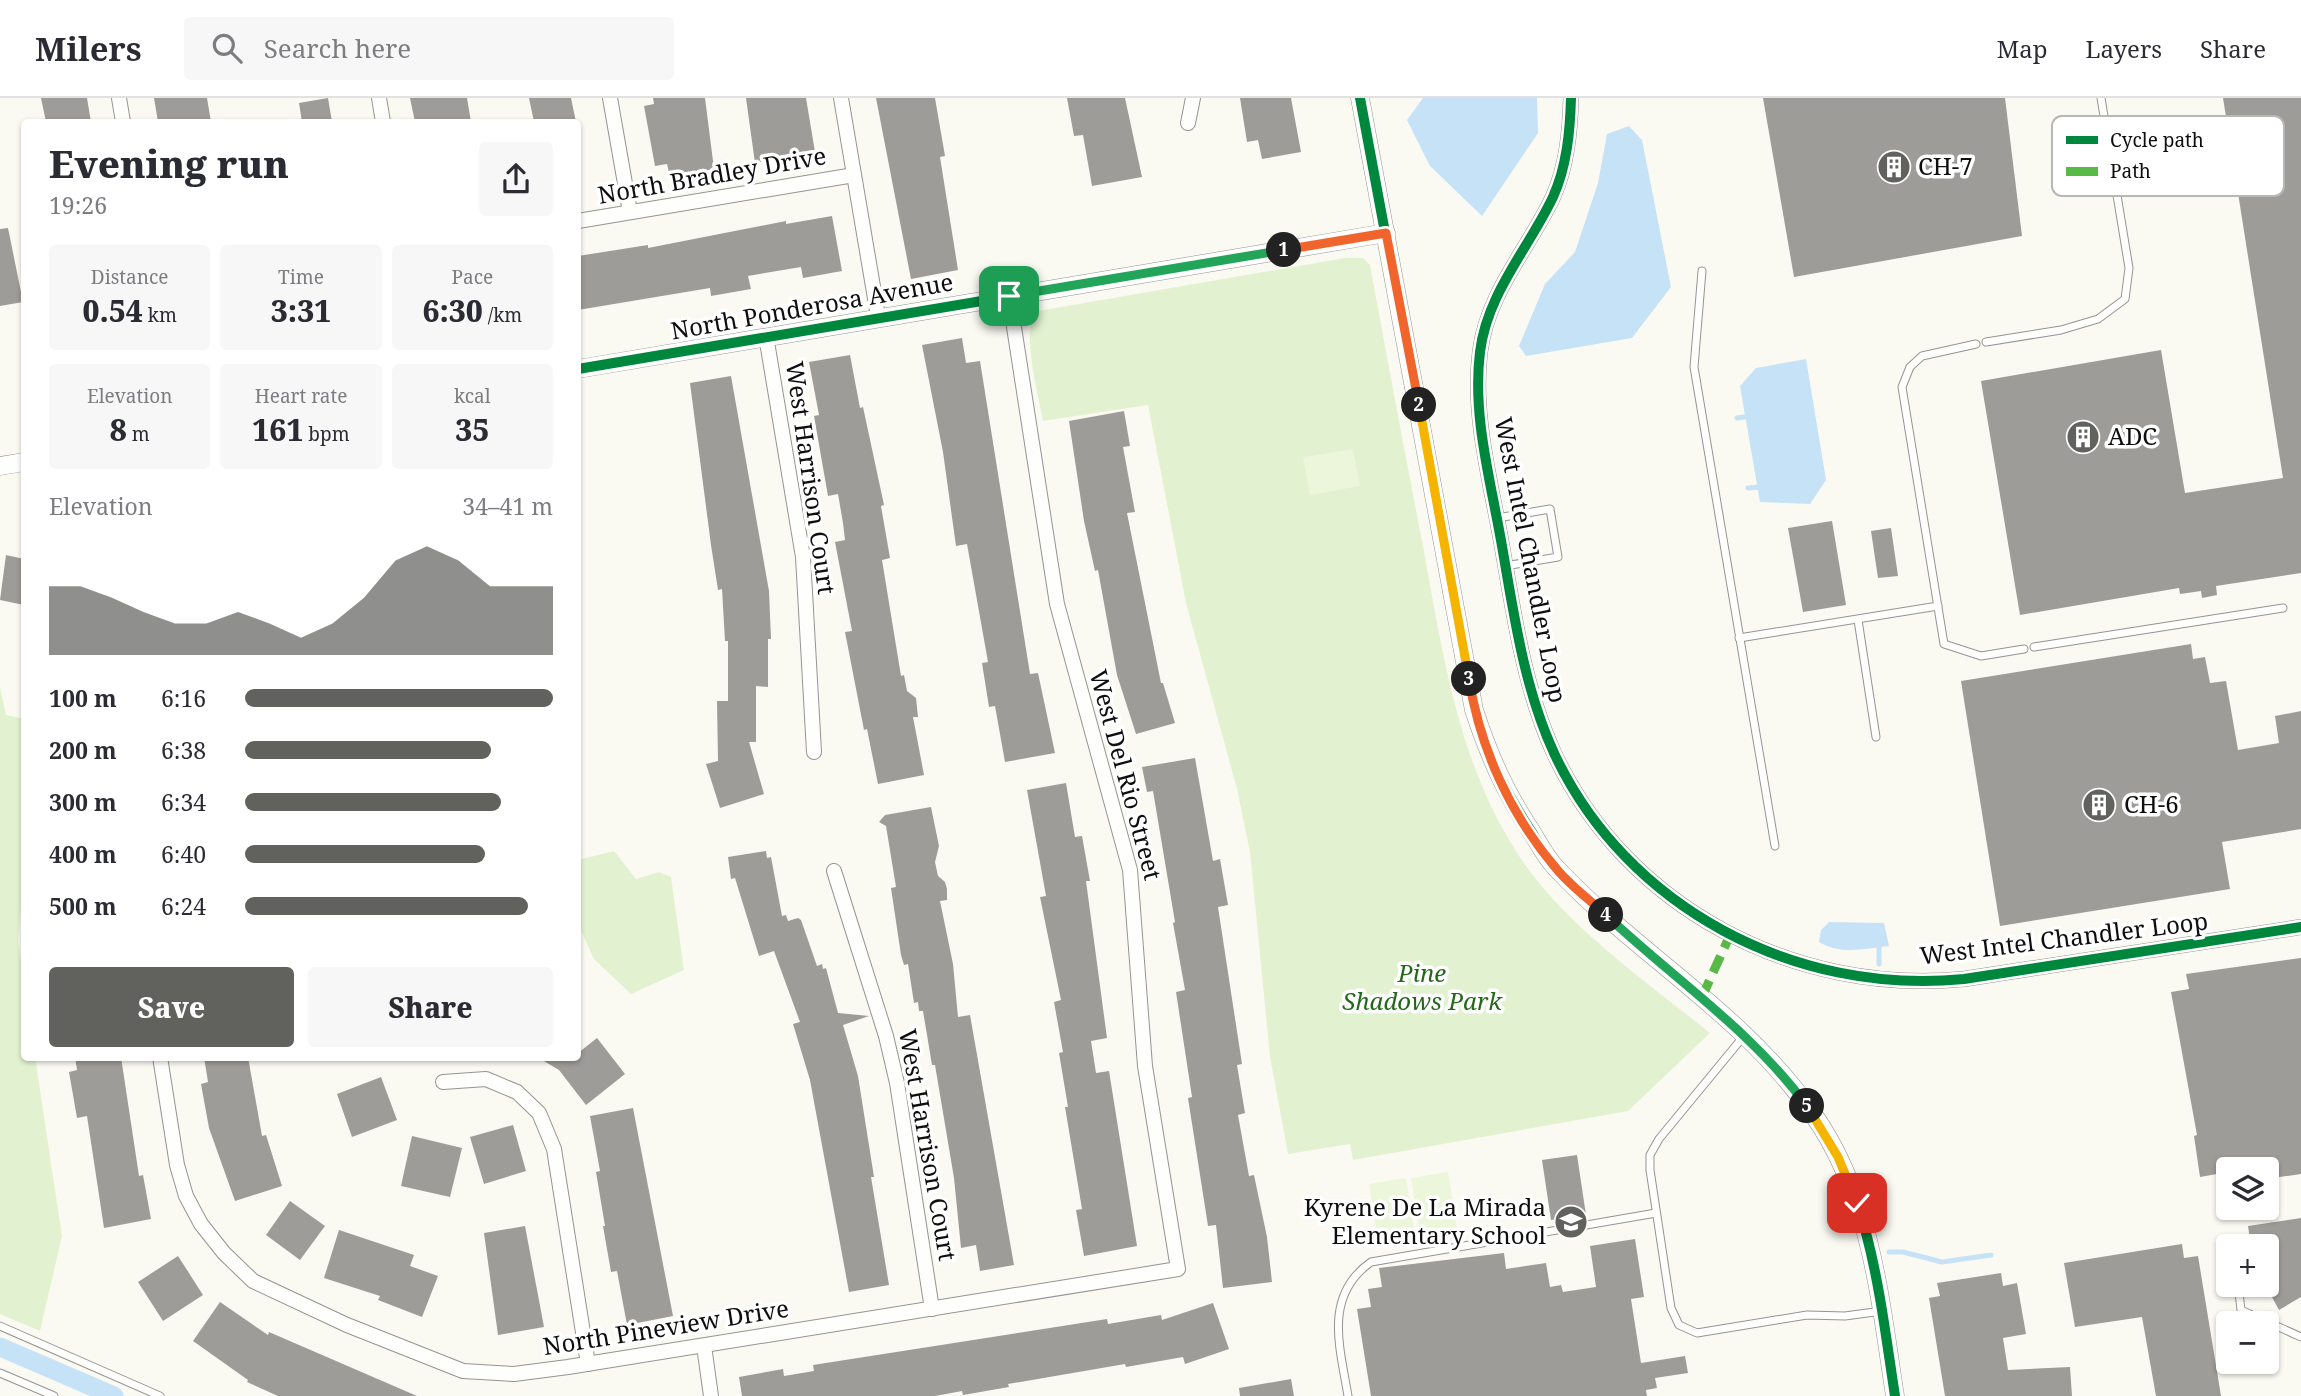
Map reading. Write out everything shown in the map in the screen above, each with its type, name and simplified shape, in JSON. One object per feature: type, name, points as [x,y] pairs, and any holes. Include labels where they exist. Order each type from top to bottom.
[{"type":"street","points":[[119,98],[122,119]]},
{"type":"street","points":[[379,98],[382,119]]},
{"type":"street","points":[[610,98],[630,212]]},
{"type":"street","points":[[841,98],[878,316]]},
{"type":"street","points":[[1188,123],[1193,98]]},
{"type":"street","points":[[1360,98],[1474,710],[1493,767],[1506,793],[1555,867],[1630,938],[1746,1034],[1785,1075],[1815,1116],[1838,1157],[1857,1203],[1876,1272],[1895,1396]]},
{"type":"street","name":"West Intel Chandler Loop","points":[[1571,98],[1569,140],[1554,195],[1509,269],[1489,317],[1480,348],[1478,410],[1505,566],[1534,700],[1554,751],[1580,798],[1614,843],[1648,878],[1705,921],[1756,948],[1797,963],[1849,975],[1935,982],[2301,927]]},
{"type":"street","name":"North Bradley Drive","points":[[581,220],[854,175]]},
{"type":"street","name":"North Ponderosa Avenue","points":[[581,368],[878,316],[1386,233]]},
{"type":"street","name":"West Del Rio Street","points":[[1009,296],[1058,604],[1130,870],[1145,1066],[1178,1269]]},
{"type":"street","name":"West Harrison Court","points":[[766,336],[803,557],[814,752]]},
{"type":"street","points":[[0,466],[21,462]]},
{"type":"street","name":"West Harrison Court","points":[[834,871],[886,1036],[897,1083],[932,1309]]},
{"type":"street","name":"North Pineview Drive","points":[[161,1061],[177,1165],[186,1196],[201,1224],[224,1253],[253,1281],[430,1361],[463,1371],[514,1374],[588,1364],[1178,1269]]},
{"type":"street","points":[[443,1082],[486,1079],[517,1092],[539,1113],[554,1149],[588,1364]]},
{"type":"street","points":[[704,1346],[711,1396]]},
{"type":"lane","points":[[2101,98],[2104,116]]},
{"type":"lane","points":[[1986,342],[2061,330],[2098,319],[2125,299],[2129,268],[2117,196]]},
{"type":"lane","points":[[1702,271],[1694,368],[1775,846]]},
{"type":"lane","points":[[1976,344],[1922,356],[1910,367],[1902,387],[1944,644],[1981,656],[2024,649]]},
{"type":"lane","points":[[1497,518],[1550,509],[1558,556],[1505,566]]},
{"type":"lane","points":[[1739,638],[1937,606]]},
{"type":"lane","points":[[2034,648],[2283,608]]},
{"type":"lane","points":[[1858,620],[1876,737]]},
{"type":"lane","points":[[1746,1034],[1658,1139],[1650,1155],[1671,1308],[1679,1325],[1698,1334],[1807,1315],[1845,1316],[1882,1311]]},
{"type":"lane","points":[[1348,1396],[1338,1316],[1342,1295],[1361,1269],[1371,1262],[1656,1213]]},
{"type":"lane","points":[[2240,1297],[2241,1310],[2301,1337]]},
{"type":"lane","points":[[0,1326],[160,1396]]},
{"type":"lane","points":[[0,1373],[54,1396]]},
{"type":"green space","name":"Pine Shadows Park","points":[[1345,258],[1363,258],[1370,265],[1446,668],[1469,751],[1484,790],[1503,829],[1526,866],[1566,913],[1612,955],[1710,1033],[1628,1111],[1353,1160],[1350,1144],[1288,1154],[1270,1057],[1250,852],[1237,789],[1186,603],[1148,405],[1043,421],[1030,346],[1030,331],[1038,311]]},
{"type":"green space","points":[[1353,449],[1360,486],[1310,495],[1303,457]]},
{"type":"green space","points":[[0,687],[6,715],[21,718],[21,908],[18,940],[21,963],[21,1061],[36,1061],[62,1236],[40,1331],[0,1314]]},
{"type":"green space","points":[[614,851],[636,879],[659,872],[671,877],[684,970],[631,994],[594,959],[581,931],[581,859]]},
{"type":"green space","points":[[1448,1172],[1458,1235],[1421,1241],[1411,1178]]},
{"type":"green space","points":[[1406,1178],[1416,1241],[1379,1247],[1369,1184]]},
{"type":"water","points":[[1423,98],[1537,98],[1538,133],[1482,216],[1430,166],[1407,120]]},
{"type":"water","points":[[1629,126],[1642,140],[1671,287],[1632,338],[1526,356],[1519,346],[1545,284],[1575,252],[1598,183],[1607,134]]},
{"type":"water","points":[[1806,359],[1826,480],[1810,504],[1760,502],[1740,386],[1756,368]]},
{"type":"water","points":[[1829,922],[1884,923],[1889,946],[1853,950],[1827,946],[1819,942],[1821,930]]},
{"type":"building","points":[[41,98],[87,98],[90,119],[45,119]]},
{"type":"building","points":[[154,98],[207,98],[210,119],[158,119]]},
{"type":"building","points":[[328,98],[332,119],[302,119],[299,103]]},
{"type":"building","points":[[410,98],[467,98],[470,119],[414,119]]},
{"type":"building","points":[[529,98],[571,98],[575,119],[533,119]]},
{"type":"building","points":[[653,98],[705,98],[714,169],[670,177],[667,164],[655,166],[644,106],[654,104]]},
{"type":"building","points":[[746,98],[806,98],[815,152],[755,163]]},
{"type":"building","points":[[876,98],[935,98],[945,156],[940,157],[958,270],[911,279]]},
{"type":"building","points":[[1067,98],[1125,98],[1142,177],[1092,186],[1083,135],[1074,136]]},
{"type":"building","points":[[1240,98],[1291,98],[1301,152],[1262,159],[1258,140],[1247,142]]},
{"type":"building","name":"CH-7","points":[[1763,98],[2005,98],[2022,236],[1794,277]]},
{"type":"building","name":"ADC","points":[[2223,98],[2301,98],[2301,573],[2216,586],[2217,595],[2202,598],[2201,591],[2180,594],[2179,588],[2020,615],[1981,381],[2161,350],[2185,493],[2283,478],[2238,196],[2284,196],[2284,116],[2226,116]]},
{"type":"building","points":[[832,216],[842,271],[803,278],[801,267],[748,276],[751,289],[711,296],[710,288],[581,310],[581,256],[648,245],[648,248],[786,221],[786,224]]},
{"type":"building","points":[[8,228],[21,302],[0,306],[0,229]]},
{"type":"building","points":[[962,338],[966,363],[980,361],[1030,674],[1038,673],[1055,753],[1005,762],[995,706],[989,707],[982,663],[988,662],[967,544],[956,546],[943,452],[922,345]]},
{"type":"building","points":[[850,355],[884,505],[881,506],[890,558],[882,560],[901,676],[904,675],[907,691],[916,698],[918,717],[913,717],[924,775],[878,784],[867,729],[864,730],[845,632],[852,631],[835,542],[845,540],[843,523],[838,494],[828,496],[814,416],[819,415],[809,362]]},
{"type":"building","points":[[731,376],[769,591],[771,639],[768,639],[768,687],[756,686],[756,742],[749,742],[764,794],[720,808],[706,764],[718,761],[717,701],[728,701],[728,641],[725,641],[722,589],[718,590],[690,383]]},
{"type":"building","points":[[1124,411],[1130,446],[1123,447],[1135,512],[1127,513],[1161,683],[1175,723],[1136,734],[1117,675],[1098,570],[1095,571],[1084,521],[1069,421]]},
{"type":"building","points":[[1832,521],[1846,605],[1803,612],[1788,528]]},
{"type":"building","points":[[1891,528],[1898,576],[1878,578],[1871,531]]},
{"type":"building","points":[[6,555],[21,558],[21,604],[0,600]]},
{"type":"building","name":"CH-6","points":[[2191,644],[2193,659],[2205,657],[2210,683],[2226,681],[2238,750],[2279,743],[2275,716],[2301,711],[2301,829],[2222,842],[2230,889],[2000,926],[1961,681]]},
{"type":"building","points":[[1195,758],[1213,861],[1220,859],[1228,905],[1218,907],[1242,1064],[1237,1065],[1245,1113],[1238,1115],[1249,1176],[1254,1175],[1267,1237],[1272,1282],[1223,1288],[1216,1225],[1208,1226],[1188,1098],[1192,1097],[1176,992],[1185,990],[1173,923],[1175,922],[1153,791],[1147,792],[1142,767]]},
{"type":"building","points":[[1066,783],[1075,837],[1082,836],[1090,881],[1086,881],[1107,1038],[1091,1041],[1096,1073],[1109,1071],[1137,1246],[1084,1256],[1076,1210],[1082,1209],[1065,1107],[1068,1107],[1059,1053],[1063,1052],[1054,1002],[1061,1000],[1040,897],[1046,896],[1027,790]]},
{"type":"building","points":[[931,807],[939,846],[935,862],[938,876],[945,882],[947,889],[947,900],[940,901],[953,964],[958,1017],[970,1015],[1014,1265],[980,1271],[976,1245],[961,1248],[954,1178],[935,1065],[932,1065],[923,1011],[919,1011],[918,1002],[914,1003],[908,964],[904,965],[901,955],[891,888],[896,887],[886,826],[879,822],[885,815]]},
{"type":"building","points":[[766,851],[767,858],[771,857],[782,916],[786,915],[788,921],[798,918],[801,920],[817,966],[822,964],[823,969],[826,968],[838,1013],[869,1016],[843,1025],[858,1076],[889,1285],[849,1292],[810,1080],[793,1024],[800,1022],[774,951],[759,956],[735,878],[731,879],[728,857]]},
{"type":"building","points":[[2301,958],[2301,1174],[2279,1177],[2279,1157],[2216,1157],[2216,1174],[2200,1177],[2194,1136],[2197,1135],[2171,992],[2189,989],[2186,974]]},
{"type":"building","points":[[597,1038],[625,1074],[586,1105],[559,1070],[544,1061],[581,1061],[581,1051]]},
{"type":"building","points":[[76,1061],[122,1061],[139,1176],[143,1175],[151,1219],[104,1228],[87,1116],[77,1118],[69,1072],[77,1070]]},
{"type":"building","points":[[205,1061],[249,1061],[262,1136],[266,1135],[282,1186],[235,1201],[209,1128],[201,1084],[208,1082]]},
{"type":"building","points":[[381,1077],[397,1120],[352,1137],[337,1094]]},
{"type":"building","points":[[633,1108],[673,1316],[627,1325],[617,1271],[611,1272],[596,1172],[600,1171],[590,1116]]},
{"type":"building","points":[[513,1125],[526,1171],[484,1184],[470,1137]]},
{"type":"building","points":[[412,1136],[462,1148],[450,1197],[401,1186]]},
{"type":"building","points":[[1577,1155],[1586,1215],[1551,1220],[1542,1160]]},
{"type":"building","points":[[290,1201],[325,1226],[300,1260],[266,1235]]},
{"type":"building","points":[[2301,1218],[2301,1297],[2279,1310],[2272,1297],[2279,1297],[2279,1234],[2249,1234],[2248,1226]]},
{"type":"building","points":[[525,1226],[544,1327],[498,1335],[484,1233]]},
{"type":"building","points":[[339,1230],[414,1255],[410,1266],[438,1276],[422,1317],[378,1300],[380,1296],[324,1278]]},
{"type":"building","points":[[1635,1239],[1644,1297],[1631,1299],[1641,1363],[1685,1356],[1688,1373],[1655,1378],[1657,1388],[1646,1390],[1647,1396],[1371,1396],[1357,1309],[1371,1307],[1368,1289],[1382,1287],[1379,1268],[1504,1253],[1506,1269],[1546,1263],[1550,1287],[1561,1285],[1563,1292],[1596,1287],[1590,1246]]},
{"type":"building","points":[[2182,1244],[2184,1258],[2198,1256],[2221,1396],[2156,1396],[2142,1317],[2075,1327],[2064,1263]]},
{"type":"building","points":[[178,1256],[203,1295],[163,1321],[138,1282]]},
{"type":"building","points":[[2001,1273],[2003,1286],[2017,1283],[2026,1334],[2003,1338],[2008,1370],[2070,1367],[2072,1396],[1945,1396],[1929,1298],[1940,1296],[1937,1283]]},
{"type":"building","points":[[220,1302],[268,1335],[269,1332],[417,1396],[278,1396],[247,1382],[248,1380],[193,1341]]},
{"type":"building","points":[[1213,1303],[1229,1349],[1185,1364],[1183,1357],[1126,1367],[1125,1364],[1008,1384],[1009,1387],[963,1395],[962,1391],[935,1396],[742,1396],[739,1377],[783,1369],[784,1376],[814,1371],[813,1365],[1107,1319],[1108,1324],[1161,1315],[1162,1320]]},
{"type":"building","points":[[1291,1379],[1294,1396],[1240,1396],[1239,1388]]},
{"type":"waterway","points":[[1737,418],[1751,416]]},
{"type":"waterway","points":[[1748,488],[1762,487]]},
{"type":"waterway","points":[[1879,947],[1879,964]]},
{"type":"waterway","points":[[1889,1252],[1903,1252],[1942,1262],[1991,1255]]},
{"type":"waterway","points":[[0,1347],[114,1396]]},
{"type":"marked path","points":[[1702,997],[1730,935]]},
{"type":"cycle path","points":[[1360,98],[1474,710],[1492,759],[1514,804],[1553,865],[1588,900],[1756,1046],[1813,1114],[1833,1146],[1860,1214],[1878,1286],[1895,1396]]},
{"type":"cycle path","points":[[1571,98],[1567,148],[1558,185],[1500,290],[1484,330],[1478,376],[1479,400],[1484,449],[1516,625],[1535,703],[1554,753],[1585,808],[1625,856],[1671,897],[1723,930],[1779,956],[1839,973],[1901,981],[1964,979],[2301,927]]},
{"type":"cycle path","points":[[581,368],[1386,233]]},
{"type":"place","name":"CH-7","points":[[1894,167]]},
{"type":"place","name":"ADC","points":[[2083,437]]},
{"type":"place","name":"CH-6","points":[[2099,805]]},
{"type":"place","name":"Kyrene De La Mirada Elementary School","points":[[1571,1222]]},
{"type":"route","points":[[1009,296],[1386,233],[1474,710],[1493,767],[1506,793],[1555,867],[1630,938],[1746,1034],[1785,1075],[1815,1116],[1838,1157],[1857,1203]]}]
